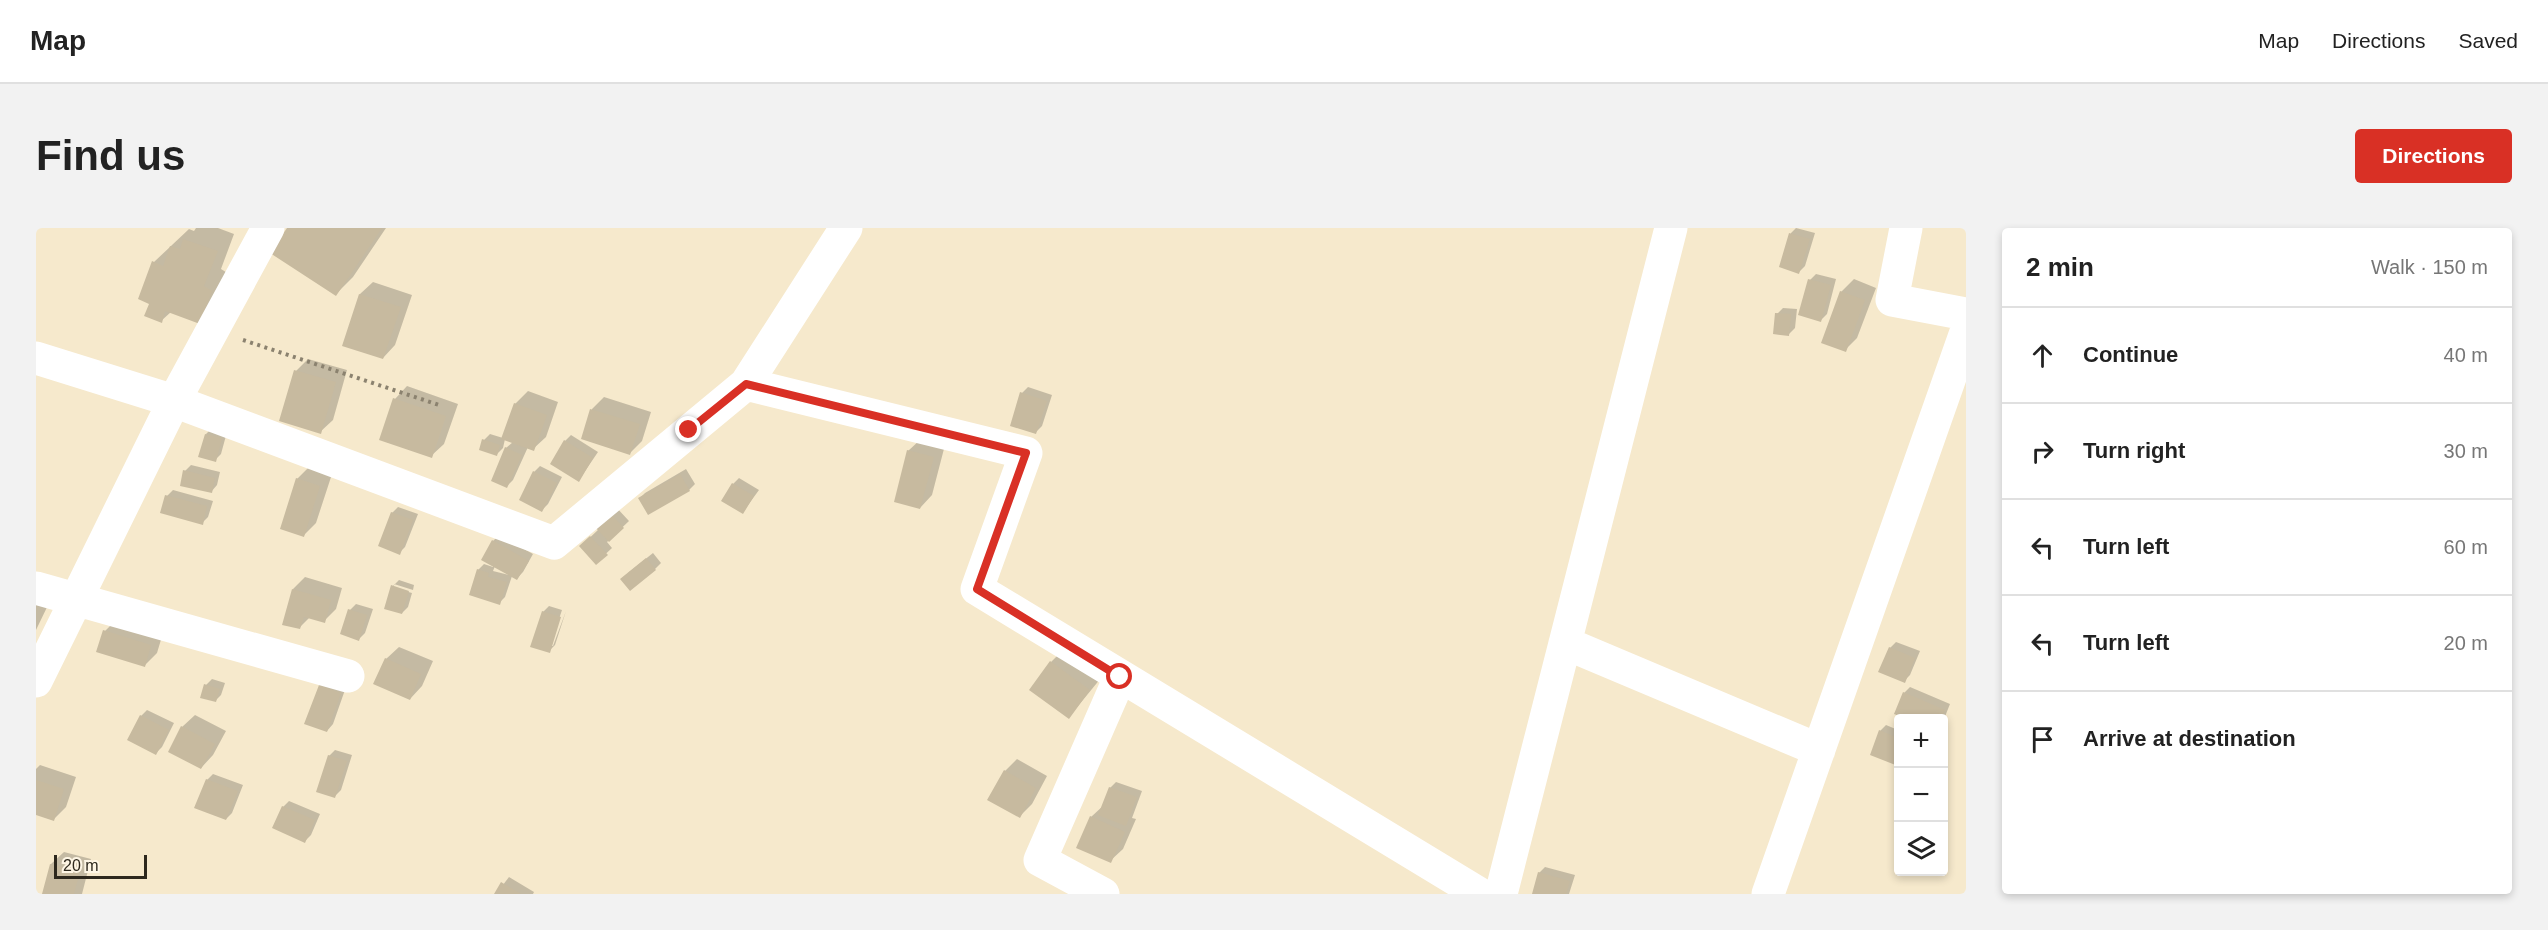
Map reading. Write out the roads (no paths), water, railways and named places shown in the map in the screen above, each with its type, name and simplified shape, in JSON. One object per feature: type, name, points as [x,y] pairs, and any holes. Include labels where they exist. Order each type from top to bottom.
[{"type":"street","points":[[36,681],[174,401],[268,228]]},
{"type":"street","points":[[36,358],[174,401],[554,543],[746,384],[846,228]]},
{"type":"street","points":[[1501,894],[1671,228]]},
{"type":"street","points":[[1906,228],[1892,300],[1966,314]]},
{"type":"street","points":[[1768,894],[1966,332]]},
{"type":"street","points":[[746,384],[1026,453],[977,589],[1480,894]]},
{"type":"street","points":[[36,588],[348,676]]},
{"type":"street","points":[[1565,643],[1819,750]]},
{"type":"street","points":[[1103,894],[1040,860],[1120,677]]}]
